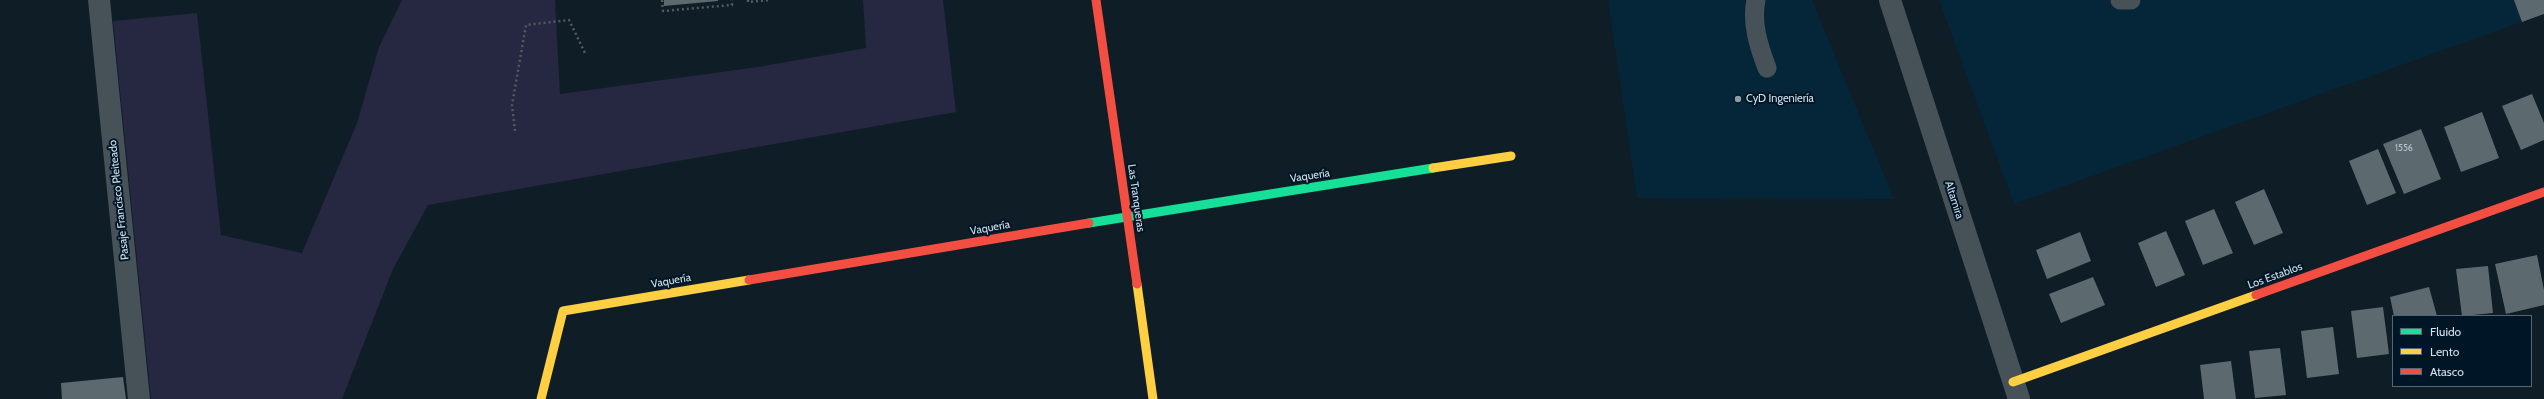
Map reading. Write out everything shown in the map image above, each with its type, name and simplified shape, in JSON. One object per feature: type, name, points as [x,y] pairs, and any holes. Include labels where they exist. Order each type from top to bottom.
[{"type":"street","name":"Pasaje Francisco Pleiteado","points":[[99,0],[139,399]]},
{"type":"street","name":"Las Tranqueras","points":[[1096,0],[1153,399]]},
{"type":"street","name":"Altamira","points":[[1890,0],[2016,391]]},
{"type":"street","name":"Vaquería","points":[[541,399],[563,311],[1126,217],[1511,156]]},
{"type":"street","name":"Los Establos","points":[[2016,391],[2544,192]]},
{"type":"lane","points":[[1756,0],[1755,27],[1759,48],[1767,68]]},
{"type":"lane","points":[[2120,0],[2131,0]]},
{"type":"path","points":[[662,0],[663,11],[732,4],[732,0]]},
{"type":"path","points":[[748,0],[748,2],[770,0]]},
{"type":"path","points":[[515,131],[512,105],[526,25],[569,20],[585,53]]},
{"type":"shaded area","points":[[402,0],[555,0],[560,94],[758,67],[866,48],[863,0],[943,0],[956,112],[428,205],[393,269],[342,399],[151,399],[113,21],[197,13],[221,235],[302,253],[357,123],[379,47]]},
{"type":"shaded area","name":"CyD Ingeniería","points":[[1608,0],[1812,0],[1894,199],[1637,198]]},
{"type":"shaded area","points":[[1939,0],[2544,0],[2544,14],[2014,204]]},
{"type":"building","points":[[664,0],[718,0],[718,1],[664,6]]},
{"type":"building","points":[[2514,0],[2544,0],[2544,14],[2522,22]]},
{"type":"building","points":[[2532,94],[2544,123],[2544,140],[2521,150],[2502,106]]},
{"type":"building","points":[[2482,112],[2499,158],[2461,172],[2444,127]]},
{"type":"building","points":[[2421,129],[2441,179],[2404,194],[2383,144]]},
{"type":"building","points":[[2378,149],[2396,193],[2367,205],[2349,161]]},
{"type":"building","points":[[2264,189],[2283,233],[2254,245],[2235,202]]},
{"type":"building","points":[[2214,209],[2233,253],[2203,265],[2185,221]]},
{"type":"building","points":[[2166,231],[2185,275],[2156,287],[2138,243]]},
{"type":"building","points":[[2080,232],[2091,261],[2047,279],[2036,250]]},
{"type":"building","points":[[2537,255],[2544,290],[2544,305],[2506,314],[2495,264]]},
{"type":"building","points":[[2488,266],[2493,313],[2462,315],[2456,269]]},
{"type":"building","points":[[2093,277],[2105,305],[2061,323],[2049,294]]},
{"type":"building","points":[[2429,287],[2437,315],[2394,315],[2390,297]]},
{"type":"building","points":[[2383,307],[2389,354],[2357,358],[2351,311]]},
{"type":"building","points":[[2333,327],[2339,374],[2307,378],[2301,331]]},
{"type":"building","points":[[2280,348],[2286,395],[2255,398],[2249,351]]},
{"type":"building","points":[[2231,361],[2236,399],[2204,399],[2200,365]]},
{"type":"building","points":[[123,377],[126,399],[62,399],[61,383]]},
{"type":"traffic: fast","points":[[1089,223],[1433,168]]},
{"type":"traffic: slow","points":[[1433,168],[1511,156]]},
{"type":"traffic: slow","points":[[541,399],[563,311],[749,280]]},
{"type":"traffic: slow","points":[[1137,284],[1153,399]]},
{"type":"traffic: slow","points":[[2013,382],[2256,295]]},
{"type":"traffic: jam","points":[[1096,0],[1137,284]]},
{"type":"traffic: jam","points":[[2256,295],[2544,192]]},
{"type":"traffic: jam","points":[[749,280],[1089,223]]},
{"type":"place","name":"CyD Ingeniería","points":[[1738,99]]}]
